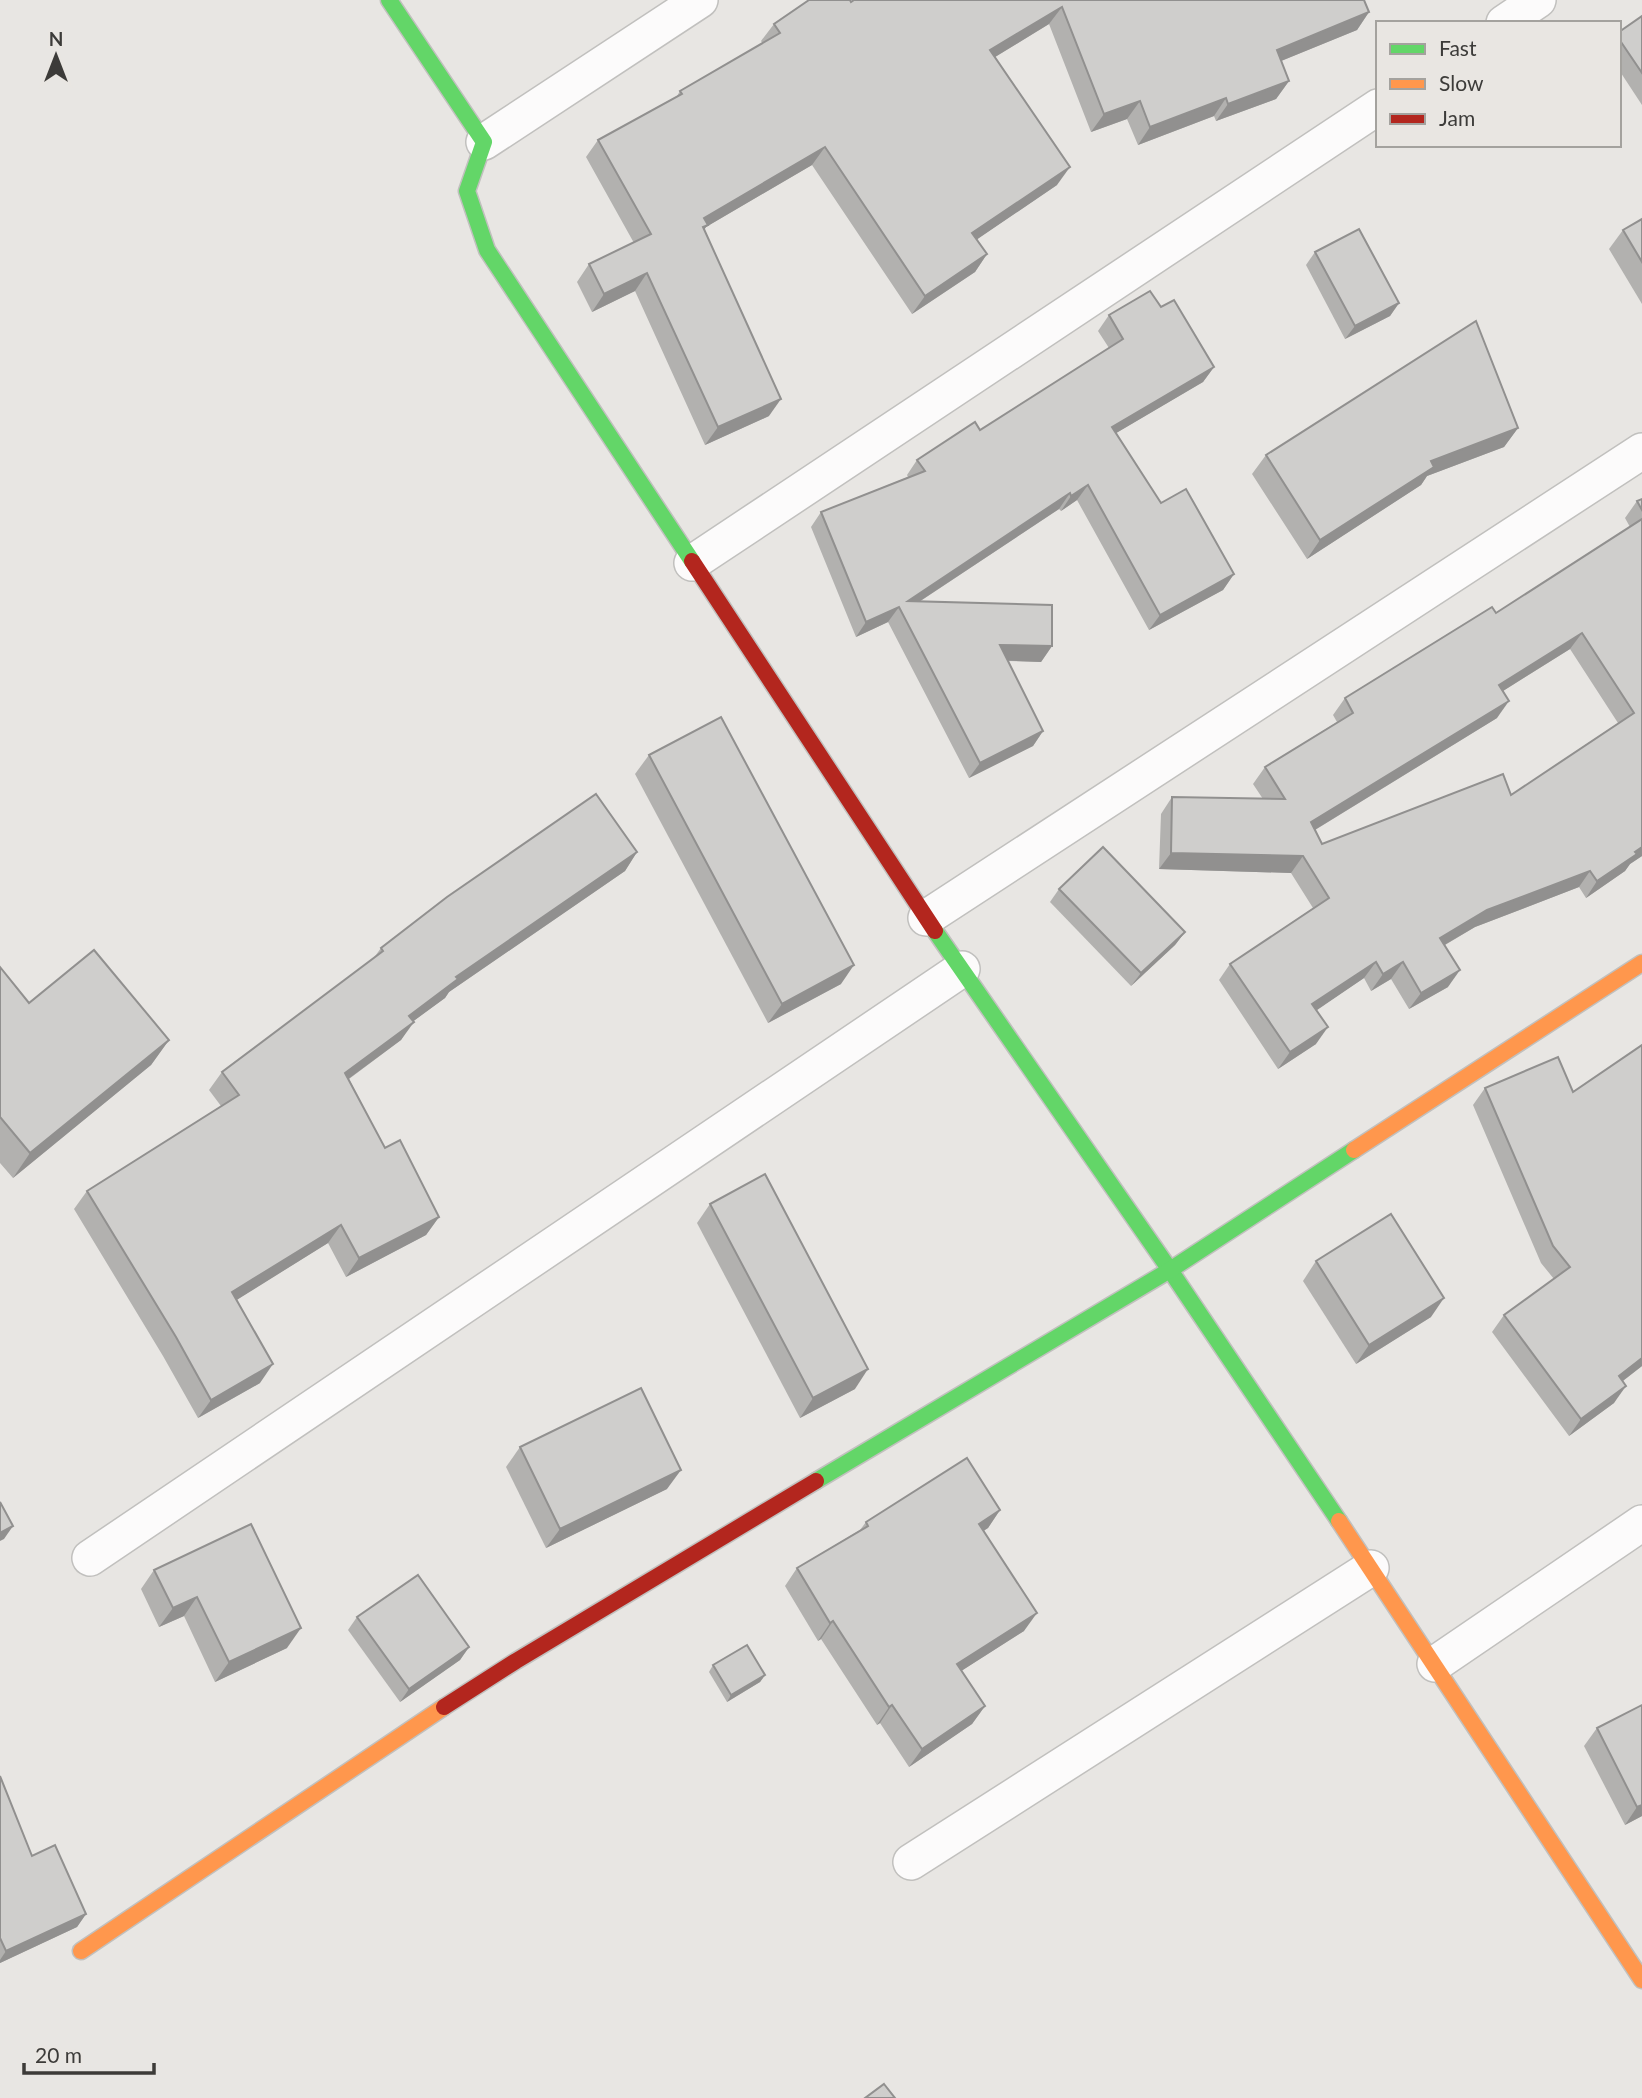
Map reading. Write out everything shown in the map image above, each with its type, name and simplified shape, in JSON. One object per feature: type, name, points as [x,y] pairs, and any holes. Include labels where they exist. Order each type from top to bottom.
[{"type":"street","points":[[389,0],[484,142]]},
{"type":"street","points":[[700,0],[484,142],[467,191],[487,250],[926,918],[1170,1270],[1371,1568],[1642,1980]]},
{"type":"street","points":[[1507,21],[1538,0]]},
{"type":"street","points":[[692,563],[1376,108]]},
{"type":"street","points":[[926,918],[1642,451]]},
{"type":"street","points":[[81,1951],[431,1715],[516,1661],[1170,1270],[1642,963]]},
{"type":"street","points":[[90,1558],[962,969]]},
{"type":"street","points":[[1435,1664],[1642,1523]]},
{"type":"street","points":[[911,1862],[1371,1568]]},
{"type":"building","points":[[809,0],[1364,0],[1369,12],[1277,50],[1289,81],[1228,104],[1226,98],[1150,127],[1140,101],[1104,114],[1062,7],[990,50],[1070,167],[972,233],[987,254],[925,296],[825,147],[704,218],[708,225],[703,227],[781,399],[718,427],[647,273],[604,294],[589,264],[651,234],[598,140],[682,94],[680,91],[780,33],[774,24]]},
{"type":"building","points":[[1642,16],[1642,73],[1621,42],[1621,31]]},
{"type":"building","points":[[1642,219],[1642,262],[1623,230]]},
{"type":"building","points":[[1359,229],[1399,303],[1355,326],[1315,252]]},
{"type":"building","points":[[1150,291],[1161,307],[1174,300],[1214,367],[1112,427],[1161,503],[1186,489],[1234,574],[1160,615],[1088,485],[1071,496],[1070,493],[908,601],[1052,605],[1052,646],[1000,645],[1043,731],[980,763],[899,607],[866,622],[821,512],[925,471],[917,460],[975,422],[980,430],[1123,339],[1109,315]]},
{"type":"building","points":[[1476,321],[1518,428],[1431,461],[1434,467],[1320,540],[1266,455]]},
{"type":"building","points":[[1642,519],[1642,847],[1635,852],[1637,854],[1597,881],[1590,871],[1487,910],[1440,938],[1460,970],[1421,993],[1403,962],[1383,974],[1376,962],[1312,1004],[1328,1027],[1290,1052],[1230,964],[1329,898],[1303,856],[1171,853],[1172,797],[1285,799],[1265,767],[1353,713],[1345,698],[1492,607],[1496,613]],"holes":[[[1582,633],[1634,713],[1511,795],[1503,774],[1322,844],[1311,822],[1509,701],[1499,685]]]},
{"type":"building","points":[[721,717],[854,965],[782,1004],[649,755]]},
{"type":"building","points":[[596,794],[637,852],[456,977],[458,979],[409,1016],[414,1022],[345,1073],[385,1148],[400,1140],[439,1217],[359,1258],[341,1225],[232,1292],[273,1364],[211,1400],[87,1191],[239,1095],[222,1072],[383,951],[381,948],[447,897]]},
{"type":"building","points":[[1103,847],[1185,932],[1141,973],[1059,889]]},
{"type":"building","points":[[94,950],[169,1040],[30,1153],[0,1117],[0,967],[29,1003]]},
{"type":"building","points":[[1642,1045],[1642,1358],[1619,1376],[1626,1386],[1581,1419],[1504,1315],[1570,1267],[1553,1246],[1485,1088],[1558,1057],[1573,1092]]},
{"type":"building","points":[[765,1174],[868,1369],[813,1398],[710,1204]]},
{"type":"building","points":[[1391,1214],[1444,1298],[1369,1345],[1316,1261]]},
{"type":"building","points":[[641,1388],[681,1470],[560,1529],[520,1447]]},
{"type":"building","points":[[967,1458],[1000,1510],[979,1524],[1037,1613],[957,1664],[985,1706],[922,1749],[892,1705],[889,1707],[833,1621],[830,1623],[797,1568],[868,1526],[866,1522]]},
{"type":"building","points":[[0,1502],[13,1526],[0,1533]]},
{"type":"building","points":[[251,1524],[301,1628],[229,1662],[197,1597],[173,1608],[154,1570]]},
{"type":"building","points":[[418,1575],[469,1647],[409,1689],[357,1617]]},
{"type":"building","points":[[747,1645],[765,1675],[731,1695],[713,1665]]},
{"type":"building","points":[[1642,1705],[1642,1805],[1637,1807],[1597,1728]]},
{"type":"building","points":[[0,1776],[32,1856],[55,1845],[86,1914],[6,1951],[0,1938]]},
{"type":"building","points":[[884,2084],[895,2098],[865,2098]]},
{"type":"traffic: fast","points":[[389,0],[484,142],[467,191],[487,250],[692,561]]},
{"type":"traffic: fast","points":[[935,931],[1170,1270],[1339,1521]]},
{"type":"traffic: fast","points":[[816,1481],[1170,1270],[1354,1150]]},
{"type":"traffic: slow","points":[[1354,1150],[1642,963]]},
{"type":"traffic: slow","points":[[1339,1521],[1642,1980]]},
{"type":"traffic: slow","points":[[81,1951],[444,1707]]},
{"type":"traffic: jam","points":[[692,561],[935,931]]},
{"type":"traffic: jam","points":[[444,1707],[816,1481]]}]
